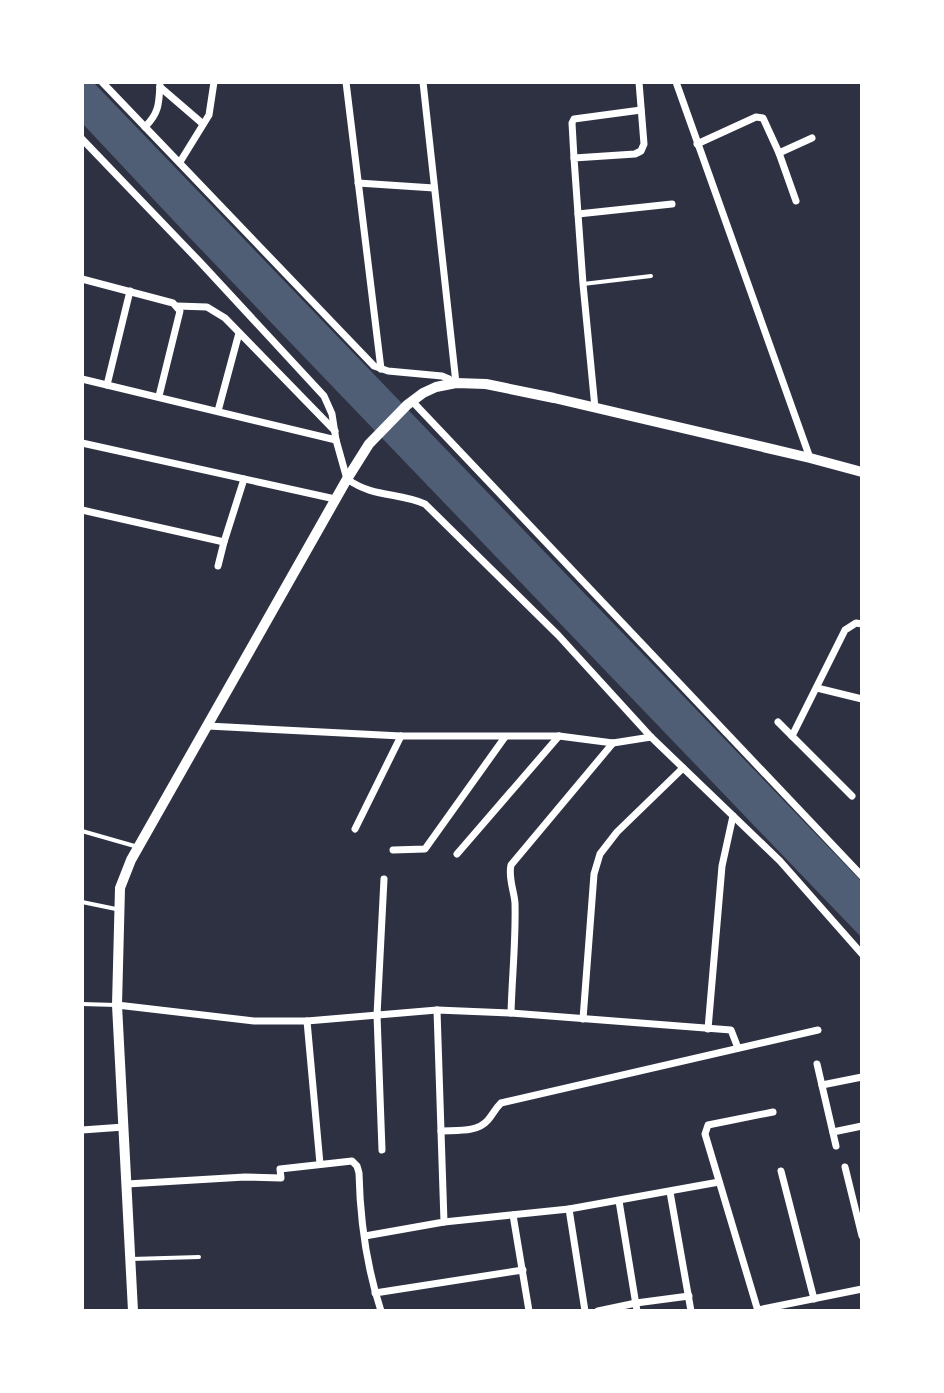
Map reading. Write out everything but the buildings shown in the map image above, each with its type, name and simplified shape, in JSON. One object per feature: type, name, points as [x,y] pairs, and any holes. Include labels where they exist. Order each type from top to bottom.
[{"type":"main road","points":[[133,1311],[117,1005],[120,888],[139,847],[369,444],[423,393],[454,383],[486,384],[862,472]]},
{"type":"street","points":[[102,82],[374,366],[442,376],[454,383]]},
{"type":"street","points":[[180,162],[211,108],[214,82]]},
{"type":"street","points":[[346,82],[381,369]]},
{"type":"street","points":[[423,82],[454,383]]},
{"type":"street","points":[[574,158],[641,151],[644,144],[639,82]]},
{"type":"street","points":[[676,82],[810,458]]},
{"type":"street","points":[[145,127],[156,115],[160,85]]},
{"type":"street","points":[[160,85],[203,124]]},
{"type":"street","points":[[595,408],[572,123],[580,116],[641,110]]},
{"type":"street","points":[[697,144],[763,118],[796,201]]},
{"type":"street","points":[[779,153],[812,138]]},
{"type":"street","points":[[82,139],[324,396],[329,405],[347,479],[361,489],[409,497],[425,504],[558,635],[651,737],[780,861],[862,954]]},
{"type":"street","points":[[358,183],[434,188]]},
{"type":"street","points":[[578,214],[672,204]]},
{"type":"street","points":[[82,279],[177,306],[180,311],[159,396]]},
{"type":"street","points":[[107,385],[130,291]]},
{"type":"street","points":[[177,306],[207,307],[217,311],[336,436]]},
{"type":"street","points":[[218,411],[239,333]]},
{"type":"street","points":[[82,379],[336,436]]},
{"type":"street","points":[[409,403],[862,876]]},
{"type":"street","points":[[82,443],[335,499]]},
{"type":"street","points":[[218,566],[244,479]]},
{"type":"street","points":[[82,510],[224,542]]},
{"type":"street","points":[[792,736],[845,630],[856,623],[862,624]]},
{"type":"street","points":[[817,688],[862,699]]},
{"type":"street","points":[[778,722],[852,796]]},
{"type":"street","points":[[208,726],[401,736],[559,736],[613,743],[651,737]]},
{"type":"street","points":[[355,829],[401,736]]},
{"type":"street","points":[[457,854],[559,736]]},
{"type":"street","points":[[393,850],[425,849],[505,737]]},
{"type":"street","points":[[511,1013],[515,898],[510,879],[511,865],[613,743]]},
{"type":"street","points":[[583,1019],[594,874],[600,854],[617,832],[683,768]]},
{"type":"street","points":[[708,1029],[722,866],[733,816]]},
{"type":"street","points":[[382,1150],[377,1015],[384,879]]},
{"type":"street","points":[[117,1005],[254,1021],[307,1021],[437,1010],[511,1013],[731,1030],[738,1048]]},
{"type":"street","points":[[437,1010],[444,1222]]},
{"type":"street","points":[[307,1021],[320,1164]]},
{"type":"street","points":[[441,1131],[479,1127],[501,1103],[818,1030]]},
{"type":"street","points":[[817,1064],[836,1146]]},
{"type":"street","points":[[822,1085],[862,1077]]},
{"type":"street","points":[[773,1112],[708,1125],[705,1139],[758,1311],[862,1289]]},
{"type":"street","points":[[833,1132],[862,1126]]},
{"type":"street","points":[[82,1130],[124,1127]]},
{"type":"street","points":[[127,1184],[245,1177],[281,1178],[280,1169],[352,1161],[357,1166],[365,1236],[381,1311]]},
{"type":"street","points":[[845,1167],[862,1236]]},
{"type":"street","points":[[781,1171],[814,1299]]},
{"type":"street","points":[[365,1236],[444,1222],[569,1209],[719,1182]]},
{"type":"street","points":[[670,1192],[691,1311]]},
{"type":"street","points":[[619,1201],[636,1307]]},
{"type":"street","points":[[569,1209],[585,1311]]},
{"type":"street","points":[[513,1215],[529,1311]]},
{"type":"street","points":[[375,1293],[523,1270]]},
{"type":"street","points":[[598,1311],[689,1296]]},
{"type":"lane","points":[[583,284],[651,276]]},
{"type":"lane","points":[[82,831],[139,847]]},
{"type":"lane","points":[[82,902],[119,909]]},
{"type":"lane","points":[[82,1004],[117,1005]]},
{"type":"lane","points":[[131,1259],[199,1257]]},
{"type":"water","points":[[82,82],[93,82],[862,882],[862,938],[82,123]]}]
